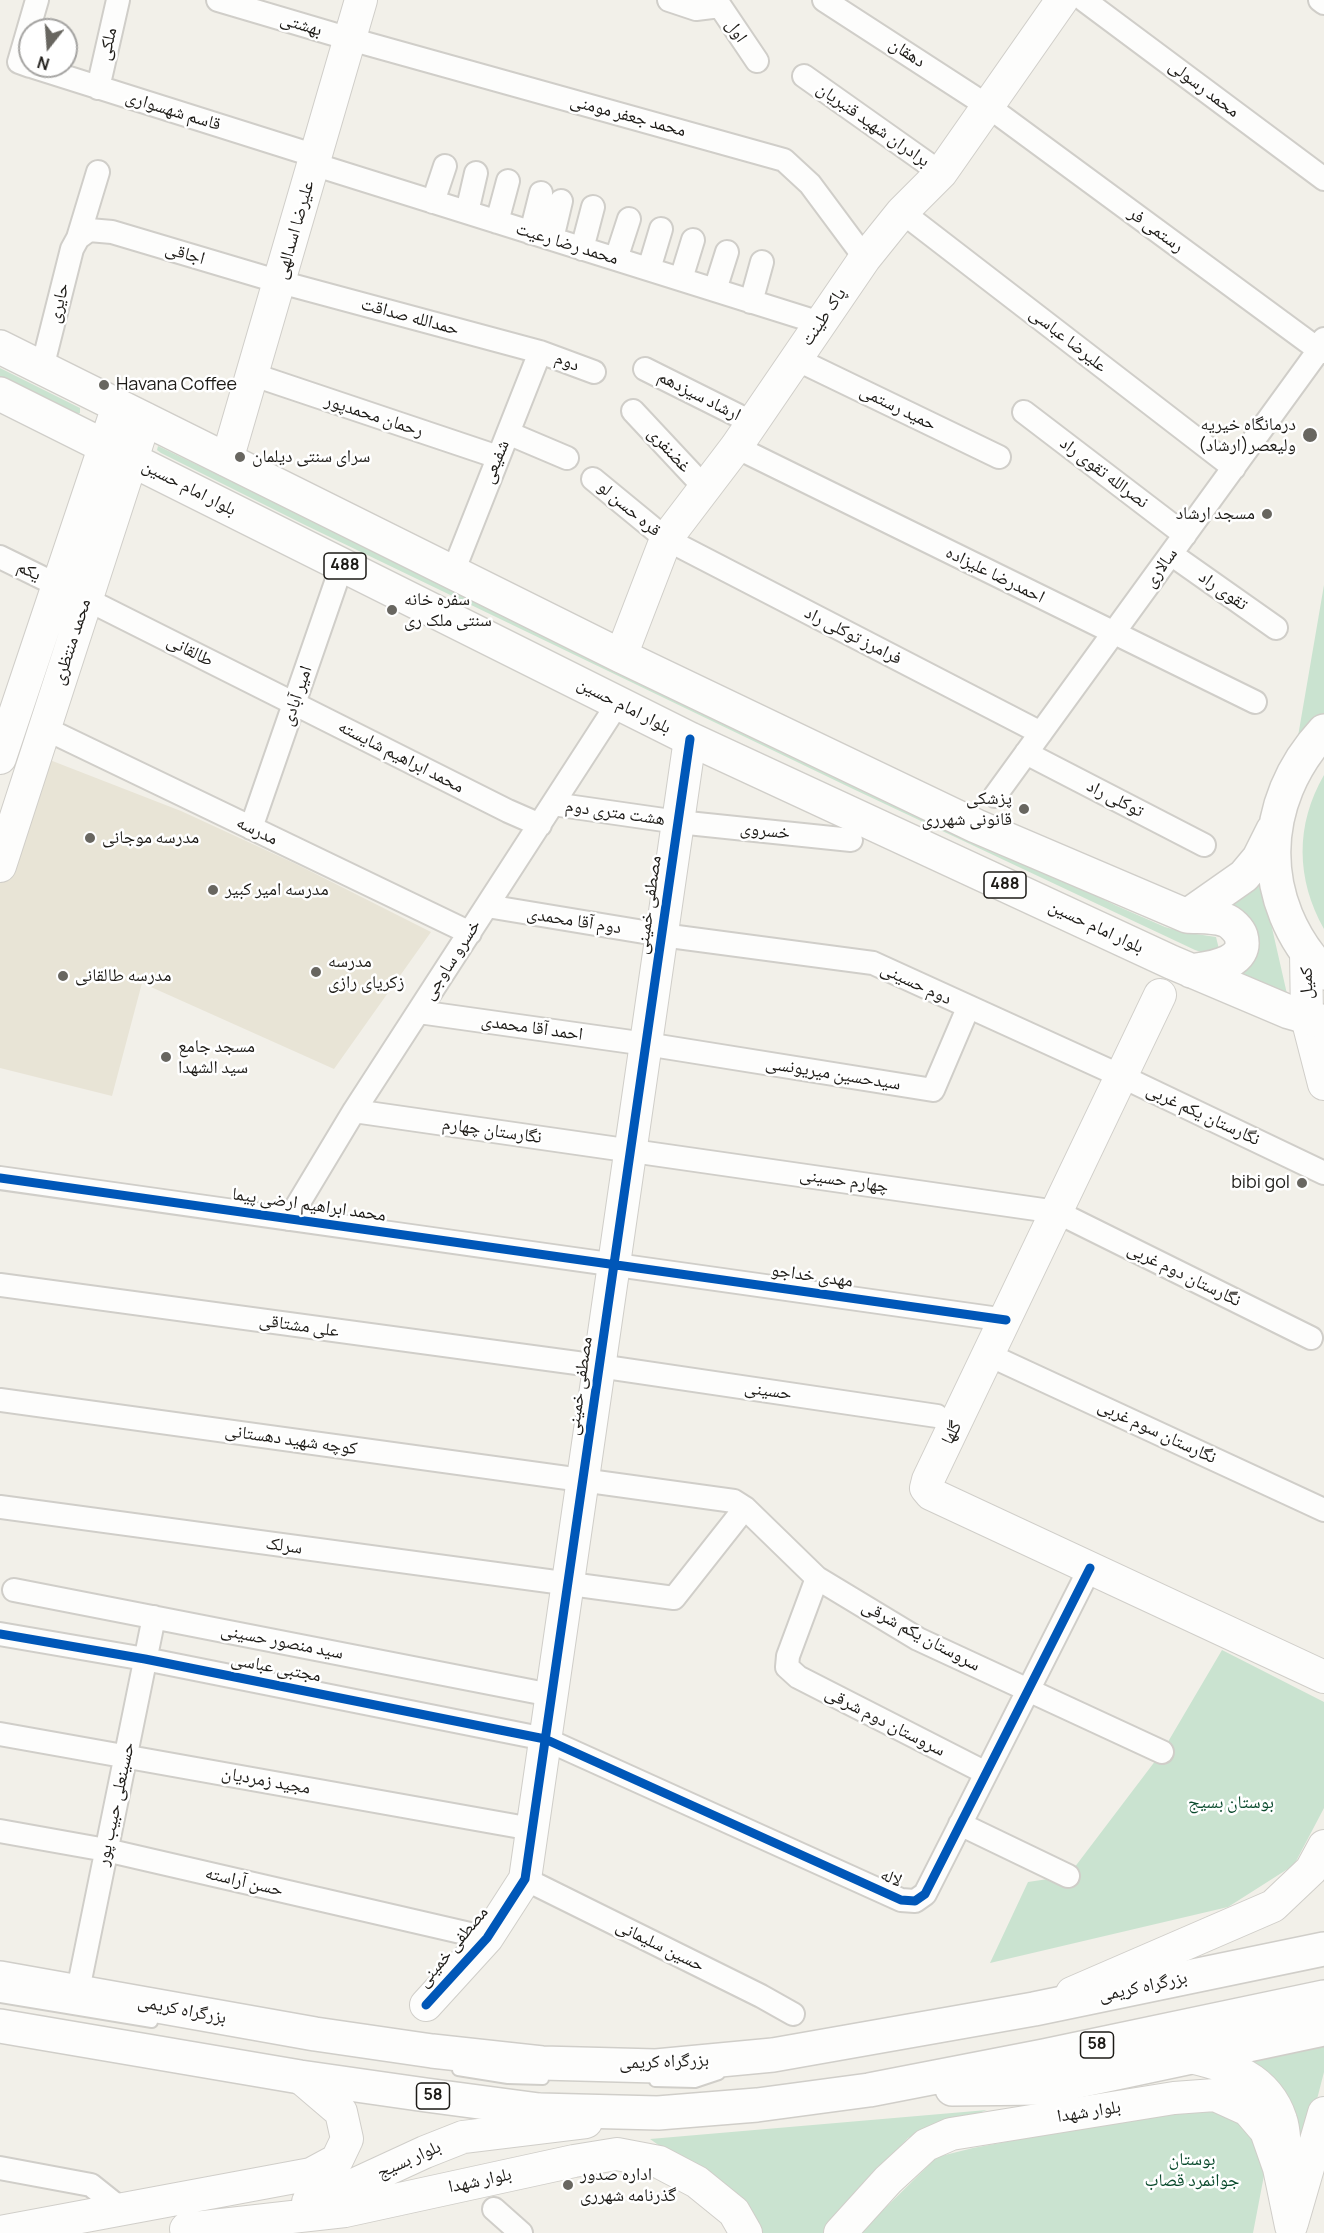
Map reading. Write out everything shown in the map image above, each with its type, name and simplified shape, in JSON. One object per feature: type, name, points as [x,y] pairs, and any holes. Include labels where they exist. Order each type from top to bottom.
[{"type":"main road","name":"488","points":[[0,347],[621,656],[976,826],[1187,916]]},
{"type":"main road","name":"بلوار امام حسین","points":[[0,394],[690,739],[1191,971],[1316,1020]]},
{"type":"main road","points":[[1315,962],[1292,927],[1281,901],[1274,863],[1276,825],[1282,798],[1302,758],[1324,731]]},
{"type":"main road","points":[[1187,916],[1244,876],[1259,858],[1276,825]]},
{"type":"main road","points":[[1187,916],[1225,920],[1239,930],[1242,942],[1241,951],[1227,964],[1191,971]]},
{"type":"main road","points":[[1290,1956],[1324,1937]]},
{"type":"main road","name":"بزرگراه کریمی","points":[[0,1978],[78,1990],[315,2034],[432,2051],[543,2063],[656,2066],[773,2055],[1034,2009],[1324,1949]]},
{"type":"main road","name":"58","points":[[0,2026],[300,2077],[540,2110],[658,2114],[757,2105],[869,2090],[1324,1997]]},
{"type":"main road","points":[[869,2090],[1045,2088],[1324,2029]]},
{"type":"street","name":"قاسم شهسواری","points":[[32,18],[37,0]]},
{"type":"street","name":"ملکی","points":[[98,88],[118,0]]},
{"type":"street","name":"بهشتی","points":[[218,0],[350,39]]},
{"type":"street","name":"علیرضا اسدالهی","points":[[226,460],[362,0]]},
{"type":"street","points":[[669,0],[696,9],[722,3]]},
{"type":"street","name":"دهقان","points":[[824,0],[989,106]]},
{"type":"street","name":"پاک طینت","points":[[621,656],[666,540],[744,435],[865,258],[902,212],[941,173],[1062,0]]},
{"type":"street","name":"محمد رسولی","points":[[1084,0],[1324,179]]},
{"type":"street","points":[[1320,0],[1324,3]]},
{"type":"street","name":"اول","points":[[722,3],[757,61]]},
{"type":"street","name":"محمد جعفر مومنی","points":[[350,39],[784,160],[810,184],[865,258]]},
{"type":"street","name":"برادران شهید قنبریان","points":[[804,76],[941,173]]},
{"type":"street","name":"قاسم شهسواری","points":[[68,78],[314,160]]},
{"type":"street","name":"رستمی فر","points":[[989,106],[1322,347]]},
{"type":"street","name":"محمد رضا رعیت","points":[[314,160],[434,202],[820,323]]},
{"type":"street","points":[[434,202],[445,166]]},
{"type":"street","name":"حایری","points":[[42,368],[72,249],[83,234],[98,172]]},
{"type":"street","points":[[466,212],[476,174]]},
{"type":"street","points":[[497,222],[508,181]]},
{"type":"street","points":[[542,236],[551,197]]},
{"type":"street","points":[[582,249],[593,207]]},
{"type":"street","name":"علیرضا عباسی","points":[[902,212],[1234,468]]},
{"type":"street","points":[[616,259],[629,219]]},
{"type":"street","points":[[649,269],[661,229]]},
{"type":"street","name":"اجاقی","points":[[83,234],[112,232],[280,282]]},
{"type":"street","points":[[681,279],[693,240]]},
{"type":"street","points":[[715,290],[727,252]]},
{"type":"street","points":[[751,302],[762,262]]},
{"type":"street","name":"حمدالله صداقت","points":[[280,282],[540,352]]},
{"type":"street","name":"سالاری","points":[[994,796],[1322,347]]},
{"type":"street","name":"دوم","points":[[540,352],[594,372]]},
{"type":"street","name":"شفیعی","points":[[453,572],[540,352]]},
{"type":"street","name":"حمید رستمی","points":[[796,359],[999,457]]},
{"type":"street","name":"ارشاد سیزدهم","points":[[645,369],[744,435]]},
{"type":"street","name":"رحمان محمدپور","points":[[251,375],[498,457]]},
{"type":"street","name":"غضنفری","points":[[633,411],[705,488]]},
{"type":"street","name":"نصرالله تقوی راد","points":[[1024,412],[1185,535]]},
{"type":"street","name":"محمد منتظری","points":[[0,758],[8,707],[57,585],[92,528],[131,413]]},
{"type":"street","points":[[508,433],[567,458]]},
{"type":"street","name":"احمدرضا علیزاده","points":[[744,435],[1113,634],[1255,702]]},
{"type":"street","name":"قره حسن لو","points":[[592,479],[666,540]]},
{"type":"street","name":"محمد منتظری","points":[[0,866],[86,599],[92,528]]},
{"type":"street","name":"فرامرز توکلی راد","points":[[666,540],[1041,733]]},
{"type":"street","name":"تقوی راد","points":[[1171,554],[1276,628]]},
{"type":"street","name":"یکم","points":[[0,557],[57,585]]},
{"type":"street","name":"امیر آبادی","points":[[251,828],[342,565]]},
{"type":"street","name":"طالقانی","points":[[86,599],[294,704]]},
{"type":"street","name":"خسرو ساوجی","points":[[289,1219],[354,1111],[618,703]]},
{"type":"street","name":"محمد ابراهیم شایسته","points":[[294,704],[540,825]]},
{"type":"street","name":"مدرسه","points":[[44,728],[470,933]]},
{"type":"street","name":"مصطفی خمینی","points":[[426,2005],[487,1938],[525,1879],[690,739]]},
{"type":"street","name":"توکلی راد","points":[[1026,753],[1204,845]]},
{"type":"street","name":"هشت متری دوم","points":[[553,804],[678,822]]},
{"type":"street","name":"خسروی","points":[[678,822],[851,840]]},
{"type":"street","name":"دوم آقا محمدی","points":[[487,906],[662,935]]},
{"type":"street","name":"دوم حسینی","points":[[662,935],[873,963],[1121,1076]]},
{"type":"street","name":"کمیل","points":[[1315,962],[1316,1020],[1324,1084]]},
{"type":"street","name":"گلها","points":[[1160,995],[926,1488],[931,1494],[1319,1672]]},
{"type":"street","name":"سیدحسین میریونسی","points":[[646,1044],[933,1090],[968,1008]]},
{"type":"street","name":"احمد آقا محمدی","points":[[419,1012],[646,1044]]},
{"type":"street","name":"نگارستان یکم غربی","points":[[1121,1076],[1324,1173]]},
{"type":"street","name":"نگارستان چهارم","points":[[354,1111],[630,1151]]},
{"type":"street","name":"چهارم حسینی","points":[[630,1151],[1057,1212]]},
{"type":"street","name":"محمد ابراهیم ارضی پیما","points":[[0,1178],[614,1265]]},
{"type":"street","name":"نگارستان دوم غربی","points":[[1057,1212],[1311,1338]]},
{"type":"street","name":"مهدی خداجو","points":[[614,1265],[1006,1320]]},
{"type":"street","name":"علی مشتاقی","points":[[0,1285],[599,1366]]},
{"type":"street","name":"نگارستان سوم غربی","points":[[989,1355],[1324,1510]]},
{"type":"street","name":"حسینی","points":[[599,1366],[937,1416]]},
{"type":"street","name":"کوچه شهید دهستانی","points":[[0,1400],[720,1498],[734,1501],[745,1508]]},
{"type":"street","name":"سرلک","points":[[0,1507],[674,1598],[745,1508]]},
{"type":"street","name":"سروستان یکم شرقی","points":[[745,1508],[817,1578],[918,1639],[1162,1752]]},
{"type":"street","name":"لاله","points":[[545,1739],[900,1900],[915,1901],[925,1894],[1090,1568]]},
{"type":"street","name":"سروستان دوم شرقی","points":[[817,1578],[788,1656],[787,1667],[798,1677],[986,1773]]},
{"type":"street","name":"سید منصور حسینی","points":[[14,1590],[551,1695]]},
{"type":"street","name":"حسینعلی حبیب پور","points":[[78,1990],[154,1617]]},
{"type":"street","name":"مجتبی عباسی","points":[[0,1634],[145,1659],[545,1739]]},
{"type":"street","name":"مجید زمردیان","points":[[0,1734],[532,1829]]},
{"type":"street","points":[[960,1824],[1068,1876]]},
{"type":"street","name":"حسن آراسته","points":[[0,1831],[106,1850],[487,1938]]},
{"type":"street","points":[[1034,2009],[1273,1906],[1311,1870],[1324,1846]]},
{"type":"street","name":"حسین سلیمانی","points":[[525,1879],[793,2014]]},
{"type":"street","points":[[1191,2057],[1226,2066],[1250,2078],[1269,2096],[1281,2120],[1289,2174],[1290,2230]]},
{"type":"street","points":[[0,2232],[311,2174],[337,2160],[347,2139],[341,2112],[300,2077]]},
{"type":"street","name":"بلوار شهدا","points":[[840,2233],[888,2180],[926,2145],[951,2134],[1174,2097],[1215,2095],[1248,2110],[1266,2131],[1279,2168],[1290,2230]]},
{"type":"street","points":[[1290,2230],[1324,2113]]},
{"type":"street","name":"بلوار بسیج","points":[[176,2231],[323,2199],[463,2137],[658,2114]]},
{"type":"street","name":"بلوار شهدا","points":[[176,2231],[345,2211],[616,2154],[659,2162],[697,2182],[734,2212],[746,2233]]},
{"type":"street","points":[[0,2168],[91,2185],[121,2209]]},
{"type":"street","points":[[494,2210],[521,2233]]},
{"type":"lane","points":[[0,1997],[161,2023]]},
{"type":"lane","points":[[648,2081],[694,2082],[773,2055]]},
{"type":"lane","points":[[450,2069],[508,2078],[555,2079]]},
{"type":"shaded area","points":[[37,755],[181,811],[296,864],[431,932],[334,1069],[142,983],[112,1096],[0,1068],[0,879]]},
{"type":"green space","points":[[0,368],[80,408],[80,413],[75,415],[0,378]]},
{"type":"green space","points":[[158,446],[1117,906],[1165,927],[1216,937],[1219,949],[1204,953],[1195,950],[851,788],[305,525],[161,453],[157,450]]},
{"type":"green space","points":[[1324,585],[1324,716],[1296,748]]},
{"type":"green space","points":[[1324,775],[1324,929],[1308,891],[1303,852],[1308,813]]},
{"type":"green space","points":[[1262,884],[1287,994],[1285,995],[1228,968],[1237,965],[1216,910]]},
{"type":"green space","name":"بوستان بسیج","points":[[1222,1650],[1324,1702],[1324,1808],[1294,1865],[1228,1907],[990,1963],[1028,1882],[1068,1876],[1162,1752]]},
{"type":"green space","points":[[1324,2040],[1324,2072],[1304,2150],[1292,2136],[1243,2057]]},
{"type":"green space","name":"بوستان جوانمرد قصاب","points":[[1188,2108],[1232,2111],[1263,2141],[1266,2165],[1253,2233],[860,2233],[937,2157],[973,2148]]},
{"type":"green space","points":[[987,2110],[908,2138],[823,2233],[755,2233],[740,2203],[650,2139]]},
{"type":"cycle path","points":[[426,2005],[487,1938],[525,1879],[690,739]]},
{"type":"cycle path","points":[[0,1178],[1006,1320]]},
{"type":"cycle path","points":[[0,1634],[145,1659],[545,1739],[901,1900],[915,1901],[925,1894],[1090,1568]]},
{"type":"place","name":"Havana Coffee","points":[[104,385]]},
{"type":"place","name":"درمانگاه خیریه ولیعصر(ارشاد)","points":[[1310,435]]},
{"type":"place","name":"سرای سنتی دیلمان","points":[[240,457]]},
{"type":"place","name":"مسجد ارشاد","points":[[1267,514]]},
{"type":"place","name":"سفره خانه سنتی ملک ری","points":[[392,610]]},
{"type":"place","name":"پزشکی قانونی شهرری","points":[[1024,809]]},
{"type":"place","name":"مدرسه موجانی","points":[[90,838]]},
{"type":"place","name":"مدرسه امیر کبیر","points":[[213,890]]},
{"type":"place","name":"مدرسه زکریای رازی","points":[[316,972]]},
{"type":"place","name":"مدرسه طالقانی","points":[[63,976]]},
{"type":"place","name":"مسجد جامع سید الشهدا","points":[[166,1057]]},
{"type":"place","name":"bibi gol","points":[[1302,1183]]},
{"type":"place","name":"اداره صدور گذرنامه شهرری","points":[[568,2185]]}]
